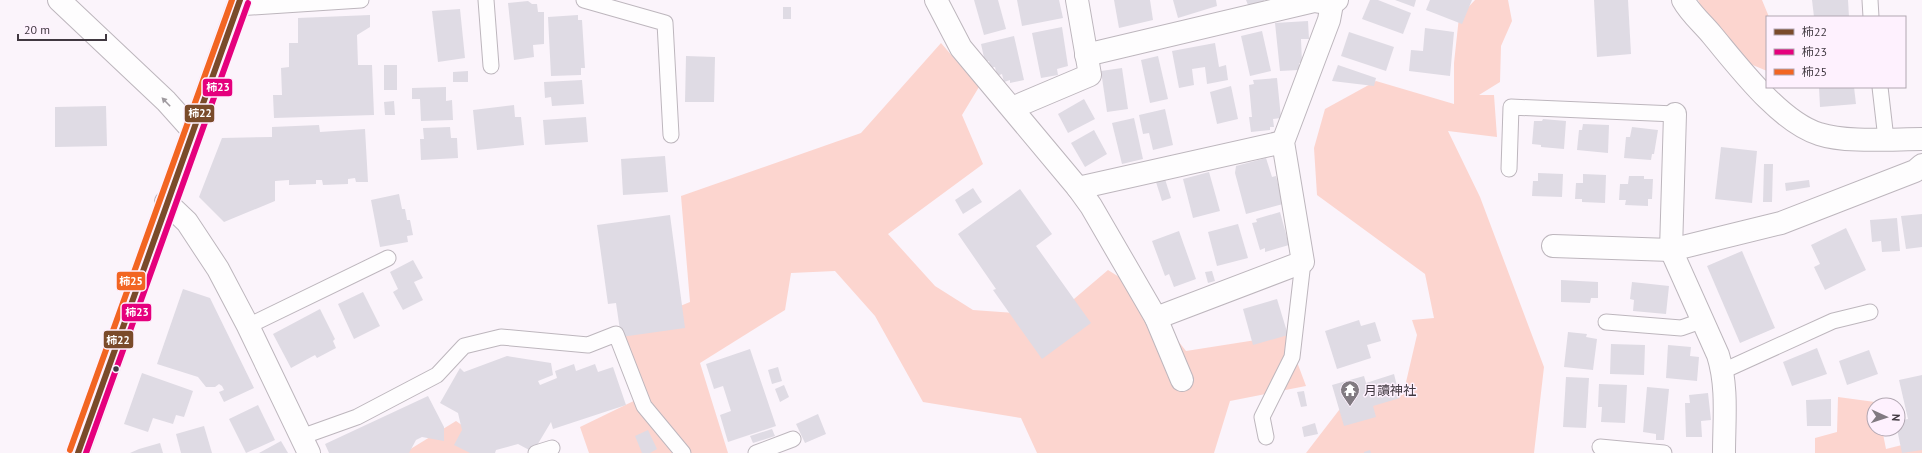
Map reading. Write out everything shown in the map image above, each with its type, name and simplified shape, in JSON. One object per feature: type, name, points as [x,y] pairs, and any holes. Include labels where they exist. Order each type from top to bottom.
[{"type":"main road","points":[[78,453],[166,202],[239,4]]},
{"type":"street","points":[[59,0],[166,101],[192,130]]},
{"type":"street","points":[[936,0],[961,48],[1078,188],[1091,206],[1156,318],[1182,380]]},
{"type":"street","points":[[1012,108],[1090,75],[1077,0]]},
{"type":"street","points":[[1683,0],[1746,75],[1781,110],[1798,123],[1818,134],[1846,139],[1922,139]]},
{"type":"street","points":[[1086,55],[1314,1],[1335,2],[1283,142],[1303,262],[1156,318]]},
{"type":"street","points":[[1675,114],[1671,250],[1701,321],[1718,356],[1723,371],[1724,453]]},
{"type":"street","points":[[1078,188],[1283,142]]},
{"type":"street","points":[[1554,246],[1671,250],[1781,223],[1915,171],[1922,165]]},
{"type":"street","points":[[166,202],[192,229],[218,269],[248,326],[305,445]]},
{"type":"lane","points":[[239,4],[361,0]]},
{"type":"lane","points":[[486,0],[491,66]]},
{"type":"lane","points":[[584,0],[666,22],[671,135]]},
{"type":"lane","points":[[1870,0],[1872,16]]},
{"type":"lane","points":[[1880,88],[1886,139]]},
{"type":"lane","points":[[1509,169],[1512,107],[1675,114]]},
{"type":"lane","points":[[248,326],[388,258]]},
{"type":"lane","points":[[1266,437],[1262,417],[1292,358],[1303,262]]},
{"type":"lane","points":[[1723,371],[1833,321],[1870,312]]},
{"type":"lane","points":[[1606,322],[1681,328],[1701,321]]},
{"type":"lane","points":[[305,445],[437,375],[464,346],[501,337],[588,345],[616,334],[644,406],[683,453]]},
{"type":"lane","points":[[756,453],[793,439]]},
{"type":"lane","points":[[1600,447],[1664,453]]},
{"type":"lane","points":[[536,453],[552,448]]},
{"type":"shaded area","points":[[1475,0],[1508,0],[1512,21],[1501,46],[1500,82],[1479,95],[1494,95],[1497,137],[1448,131],[1480,197],[1544,367],[1534,453],[1306,453],[1346,401],[1403,395],[1417,335],[1412,320],[1434,318],[1425,274],[1317,195],[1314,148],[1325,109],[1376,81],[1454,104],[1454,63],[1459,17]]},
{"type":"shaded area","points":[[1698,0],[1762,0],[1769,16],[1766,16],[1766,71],[1736,58],[1707,17]]},
{"type":"shaded area","points":[[941,43],[979,87],[962,115],[983,164],[888,234],[935,286],[973,310],[1054,316],[1108,270],[1135,287],[1186,351],[1287,335],[1306,386],[1230,401],[1214,453],[1037,453],[1021,418],[923,402],[875,316],[835,271],[791,273],[785,310],[700,363],[728,453],[589,453],[580,427],[646,395],[619,331],[690,302],[681,196],[861,133]]},
{"type":"shaded area","points":[[1838,397],[1866,401],[1866,437],[1884,437],[1886,449],[1922,440],[1922,453],[1815,453],[1815,438],[1837,432]]},
{"type":"shaded area","points":[[456,421],[490,445],[492,453],[404,453]]},
{"type":"building","points":[[974,0],[998,0],[1006,29],[984,35]]},
{"type":"building","points":[[1017,0],[1059,0],[1063,18],[1022,26]]},
{"type":"building","points":[[1114,0],[1150,0],[1153,20],[1119,28]]},
{"type":"building","points":[[1173,0],[1216,0],[1217,6],[1178,18]]},
{"type":"building","points":[[1246,0],[1264,0],[1264,1],[1248,5]]},
{"type":"building","points":[[1370,0],[1378,0],[1411,13],[1403,34],[1362,19]]},
{"type":"building","points":[[1395,0],[1416,0],[1414,7]]},
{"type":"building","points":[[1430,0],[1472,0],[1462,24],[1426,10]]},
{"type":"building","points":[[1594,0],[1628,0],[1631,54],[1597,57]]},
{"type":"building","points":[[1812,0],[1848,0],[1849,16],[1814,16]]},
{"type":"building","points":[[528,1],[532,4],[537,4],[538,12],[544,12],[544,44],[533,45],[534,57],[514,60],[508,3]]},
{"type":"building","points":[[783,7],[791,7],[791,19],[783,19]]},
{"type":"building","points":[[460,9],[465,58],[438,62],[432,11]]},
{"type":"building","points":[[370,15],[370,27],[357,35],[358,65],[372,65],[374,115],[274,118],[273,95],[282,95],[281,68],[289,67],[289,43],[298,43],[298,18]]},
{"type":"building","points":[[578,15],[578,20],[582,20],[585,68],[581,68],[581,75],[551,76],[548,17]]},
{"type":"building","points":[[1308,21],[1309,39],[1301,39],[1302,63],[1299,63],[1299,70],[1280,71],[1275,23]]},
{"type":"building","points":[[1062,27],[1068,66],[1057,69],[1058,75],[1041,78],[1032,33]]},
{"type":"building","points":[[1425,28],[1454,32],[1450,76],[1409,71],[1411,50],[1423,51]]},
{"type":"building","points":[[1262,31],[1271,71],[1250,76],[1241,36]]},
{"type":"building","points":[[1349,32],[1394,47],[1386,71],[1341,56]]},
{"type":"building","points":[[1014,36],[1024,80],[1010,83],[1010,80],[1004,82],[1002,74],[997,76],[995,67],[990,68],[989,61],[985,62],[981,44]]},
{"type":"building","points":[[1215,43],[1219,67],[1226,65],[1228,80],[1207,84],[1205,67],[1192,69],[1194,85],[1179,88],[1172,51]]},
{"type":"building","points":[[686,56],[715,57],[714,102],[685,102]]},
{"type":"building","points":[[1158,56],[1168,99],[1150,103],[1141,60]]},
{"type":"building","points":[[384,65],[397,65],[397,90],[384,90]]},
{"type":"building","points":[[1338,65],[1376,78],[1374,86],[1332,81]]},
{"type":"building","points":[[1122,68],[1128,109],[1107,112],[1101,71]]},
{"type":"building","points":[[468,71],[468,82],[453,82],[453,72]]},
{"type":"building","points":[[1277,78],[1281,118],[1273,119],[1274,127],[1270,127],[1270,130],[1251,132],[1249,117],[1252,117],[1249,85],[1254,84],[1253,80]]},
{"type":"building","points":[[582,80],[584,104],[552,106],[551,97],[545,98],[544,82]]},
{"type":"building","points":[[1231,86],[1238,119],[1217,124],[1210,92]]},
{"type":"building","points":[[446,87],[446,101],[452,100],[453,120],[421,121],[420,99],[412,99],[412,88]]},
{"type":"building","points":[[1819,88],[1854,88],[1856,104],[1820,107]]},
{"type":"building","points":[[1084,99],[1095,119],[1068,133],[1058,114]]},
{"type":"building","points":[[394,101],[395,115],[385,115],[384,102]]},
{"type":"building","points":[[514,105],[515,117],[521,117],[524,145],[477,150],[473,110]]},
{"type":"building","points":[[106,106],[107,146],[55,147],[55,107]]},
{"type":"building","points":[[1165,109],[1173,145],[1153,150],[1149,133],[1143,134],[1139,115]]},
{"type":"building","points":[[586,117],[588,142],[545,145],[543,120]]},
{"type":"building","points":[[1134,118],[1143,159],[1122,164],[1112,123]]},
{"type":"building","points":[[1543,119],[1566,121],[1564,149],[1541,147],[1541,145],[1532,144],[1534,121],[1542,121]]},
{"type":"building","points":[[1583,124],[1609,125],[1608,153],[1577,150],[1579,130],[1582,130]]},
{"type":"building","points":[[319,125],[320,132],[365,129],[368,182],[356,182],[355,178],[348,179],[348,184],[323,185],[322,180],[316,180],[316,184],[289,185],[289,180],[275,181],[275,201],[224,222],[199,197],[222,138],[272,137],[272,127]]},
{"type":"building","points":[[450,127],[451,138],[457,138],[458,158],[421,160],[420,139],[424,139],[423,128]]},
{"type":"building","points":[[1632,127],[1658,130],[1654,154],[1652,154],[1651,160],[1624,158],[1626,137],[1630,137]]},
{"type":"building","points":[[1094,130],[1107,154],[1085,167],[1071,143]]},
{"type":"building","points":[[1721,147],[1757,151],[1752,203],[1715,199]]},
{"type":"building","points":[[665,156],[668,192],[623,195],[621,159]]},
{"type":"building","points":[[1266,158],[1272,177],[1276,176],[1283,204],[1246,214],[1235,173],[1236,166]]},
{"type":"building","points":[[1764,164],[1773,164],[1772,202],[1763,202]]},
{"type":"building","points":[[1209,172],[1220,211],[1193,218],[1183,179]]},
{"type":"building","points":[[1538,173],[1563,174],[1562,197],[1532,196],[1533,181],[1538,181]]},
{"type":"building","points":[[1583,174],[1606,175],[1605,203],[1582,202],[1582,199],[1575,199],[1576,183],[1583,183]]},
{"type":"building","points":[[1629,176],[1644,176],[1644,179],[1653,179],[1652,199],[1648,199],[1648,206],[1625,205],[1626,200],[1619,200],[1620,184],[1628,184]]},
{"type":"building","points":[[1165,179],[1171,198],[1162,201],[1156,182]]},
{"type":"building","points":[[1809,180],[1810,187],[1786,191],[1785,183]]},
{"type":"building","points":[[973,188],[982,202],[963,214],[955,200]]},
{"type":"building","points":[[1020,189],[1052,234],[1036,246],[1091,323],[1042,359],[993,290],[996,289],[958,234]]},
{"type":"building","points":[[399,194],[402,209],[405,209],[407,220],[410,220],[413,235],[407,236],[408,242],[380,247],[371,200]]},
{"type":"building","points":[[1280,212],[1289,245],[1265,252],[1265,248],[1260,250],[1252,223],[1257,222],[1256,219]]},
{"type":"building","points":[[1922,214],[1922,247],[1906,249],[1901,216]]},
{"type":"building","points":[[670,215],[685,328],[621,337],[616,303],[608,304],[597,225]]},
{"type":"building","points":[[1897,218],[1900,251],[1882,252],[1881,241],[1872,242],[1870,220]]},
{"type":"building","points":[[1238,224],[1248,258],[1217,266],[1208,232]]},
{"type":"building","points":[[1846,228],[1866,270],[1825,290],[1814,267],[1820,264],[1811,245]]},
{"type":"building","points":[[1179,231],[1196,279],[1174,287],[1169,274],[1165,276],[1152,241]]},
{"type":"building","points":[[1742,251],[1775,328],[1740,343],[1707,266]]},
{"type":"building","points":[[413,260],[423,278],[414,282],[423,300],[403,310],[393,292],[398,289],[390,272]]},
{"type":"building","points":[[1212,271],[1215,281],[1208,283],[1205,272]]},
{"type":"building","points":[[1561,280],[1598,282],[1598,298],[1591,298],[1590,303],[1561,302]]},
{"type":"building","points":[[1632,282],[1669,286],[1666,314],[1633,311],[1634,300],[1630,299]]},
{"type":"building","points":[[183,289],[210,298],[254,388],[224,402],[219,392],[224,390],[219,384],[215,387],[206,387],[198,377],[157,364]]},
{"type":"building","points":[[363,292],[380,326],[354,339],[338,304]]},
{"type":"building","points":[[1277,299],[1288,335],[1253,345],[1243,309]]},
{"type":"building","points":[[320,309],[335,339],[333,341],[336,348],[317,358],[315,355],[291,368],[273,334]]},
{"type":"building","points":[[1359,320],[1361,326],[1375,322],[1381,341],[1367,345],[1371,358],[1337,369],[1325,331]]},
{"type":"building","points":[[1568,332],[1587,334],[1586,337],[1597,339],[1593,370],[1564,367]]},
{"type":"building","points":[[1611,344],[1645,345],[1644,375],[1610,374]]},
{"type":"building","points":[[1668,345],[1691,347],[1690,356],[1699,357],[1697,381],[1666,378]]},
{"type":"building","points":[[1817,348],[1827,374],[1792,386],[1783,362]]},
{"type":"building","points":[[750,349],[776,426],[728,442],[720,415],[731,411],[723,386],[714,389],[706,364]]},
{"type":"building","points":[[1869,350],[1878,374],[1847,385],[1839,361]]},
{"type":"building","points":[[507,356],[551,363],[553,375],[538,381],[540,385],[557,378],[555,371],[574,364],[576,371],[595,364],[598,372],[613,367],[626,405],[553,429],[551,422],[533,452],[518,444],[496,450],[495,453],[470,453],[454,445],[462,430],[458,413],[440,403],[460,368],[464,372]]},
{"type":"building","points":[[778,367],[782,381],[772,384],[768,370]]},
{"type":"building","points":[[142,373],[193,391],[184,417],[176,415],[173,424],[153,418],[148,432],[124,424]]},
{"type":"building","points":[[1394,374],[1400,398],[1373,406],[1376,417],[1344,426],[1332,385],[1364,376],[1366,383]]},
{"type":"building","points":[[1922,375],[1922,450],[1902,453],[1899,437],[1906,437],[1906,419],[1908,419],[1906,410],[1906,397],[1903,397],[1899,380]]},
{"type":"building","points":[[1566,377],[1589,378],[1586,428],[1563,427]]},
{"type":"building","points":[[1599,384],[1627,385],[1625,423],[1601,422],[1602,407],[1598,407]]},
{"type":"building","points":[[784,385],[789,397],[780,402],[775,389]]},
{"type":"building","points":[[1647,387],[1669,389],[1664,440],[1656,440],[1656,434],[1643,432]]},
{"type":"building","points":[[1304,391],[1307,406],[1301,407],[1297,392]]},
{"type":"building","points":[[1708,393],[1711,420],[1701,421],[1702,437],[1686,437],[1685,403],[1690,403],[1689,395]]},
{"type":"building","points":[[428,396],[444,427],[444,441],[422,437],[416,440],[409,453],[329,453],[325,444]]},
{"type":"building","points":[[1831,399],[1831,426],[1807,426],[1806,400]]},
{"type":"building","points":[[258,405],[275,440],[246,453],[229,419]]},
{"type":"building","points":[[818,414],[826,434],[805,443],[796,424]]},
{"type":"building","points":[[1315,423],[1318,434],[1304,437],[1302,427]]},
{"type":"building","points":[[204,426],[212,453],[181,453],[176,434]]},
{"type":"building","points":[[772,429],[775,436],[753,443],[750,436]]},
{"type":"building","points":[[648,430],[657,449],[650,453],[642,453],[635,436]]},
{"type":"building","points":[[281,441],[288,453],[259,453]]},
{"type":"building","points":[[160,443],[163,453],[130,453],[139,449]]},
{"type":"building","points":[[1370,450],[1371,453],[1364,453],[1364,452]]},
{"type":"transit line","name":"柿25","points":[[70,450],[232,0]]},
{"type":"transit line","name":"柿22","points":[[78,453],[240,0]]},
{"type":"transit line","name":"柿23","points":[[86,453],[248,3]]},
{"type":"place","name":"月讀神社","points":[[1350,407]]}]
